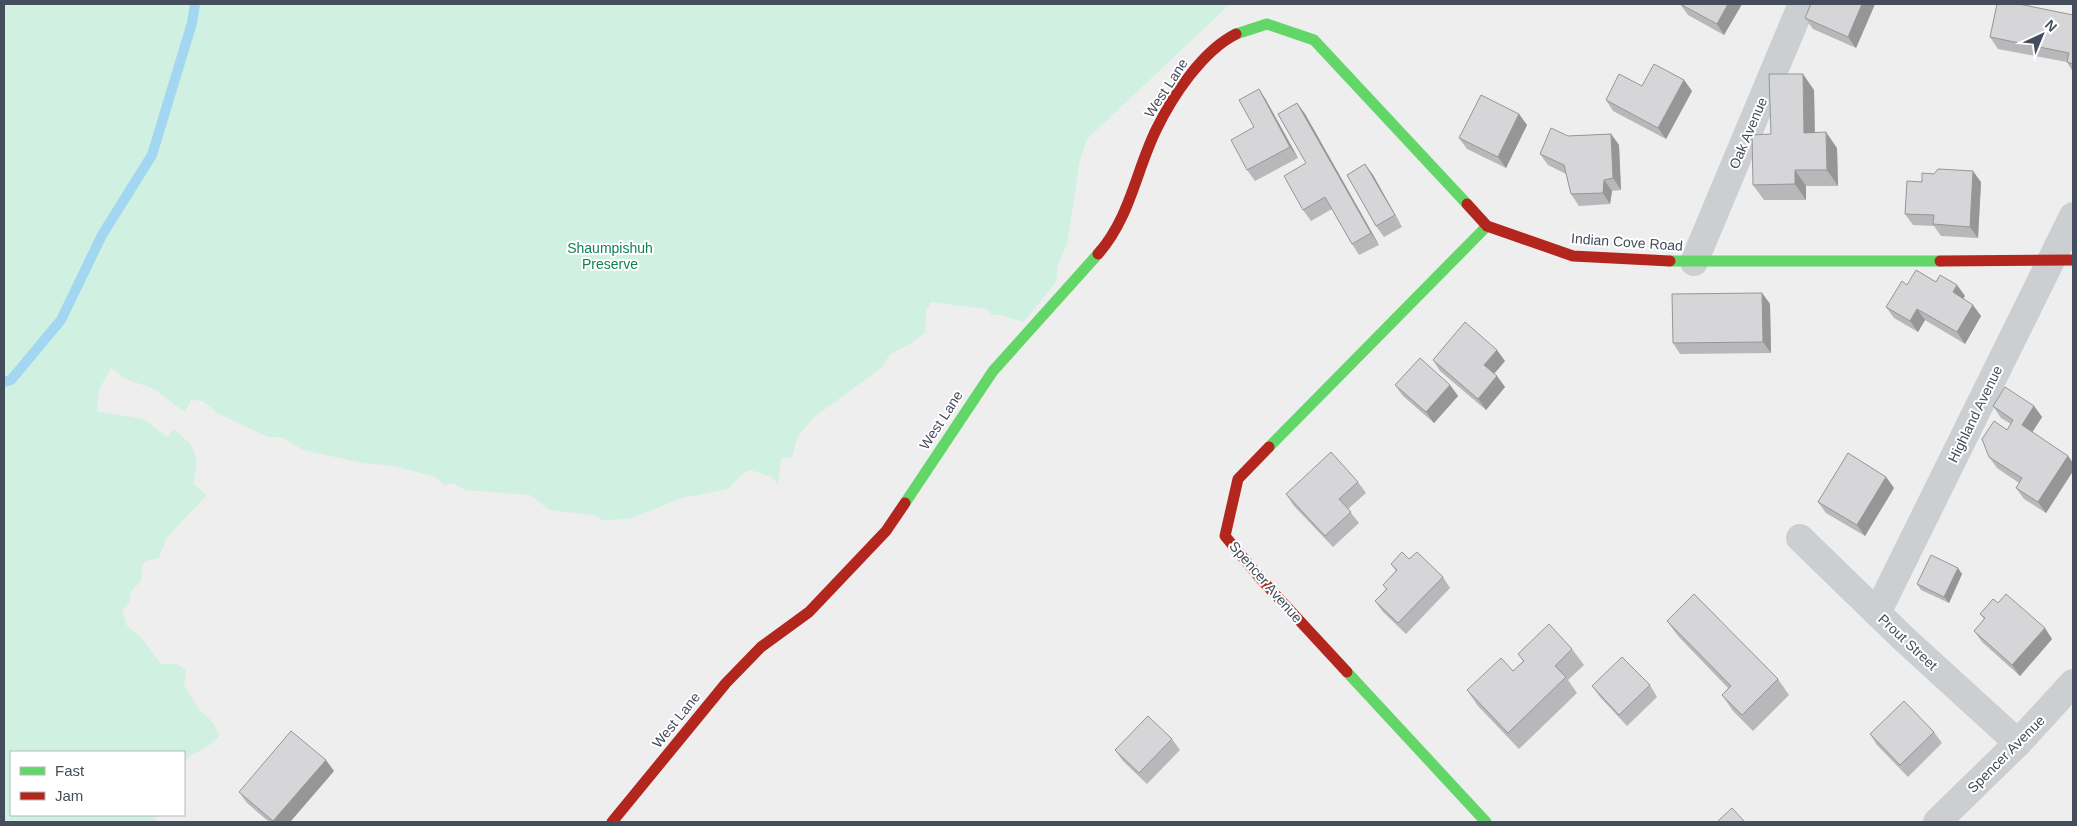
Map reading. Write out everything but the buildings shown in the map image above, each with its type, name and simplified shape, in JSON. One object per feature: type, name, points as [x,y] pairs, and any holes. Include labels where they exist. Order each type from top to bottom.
[{"type":"street","name":"Oak Avenue","points":[[1694,262],[1802,4]]},
{"type":"street","name":"Indian Cove Road","points":[[1267,24],[1314,40],[1487,226],[1573,256],[1694,262],[2062,260]]},
{"type":"street","name":"West Lane","points":[[612,822],[726,683],[761,647],[808,612],[886,531],[967,407],[993,371],[1035,322],[1079,279],[1105,246],[1129,204],[1156,130],[1204,58],[1226,39],[1244,30],[1267,24]]},
{"type":"street","name":"Highland Avenue","points":[[1877,612],[2062,260],[2073,216]]},
{"type":"street","name":"Spencer Avenue","points":[[1486,822],[1261,579],[1225,536],[1238,479],[1487,226]]},
{"type":"street","name":"Prout Street","points":[[1800,538],[2018,743]]},
{"type":"street","name":"Spencer Avenue","points":[[1937,822],[2018,743],[2073,683]]},
{"type":"green space","name":"Shaumpishuh Preserve","points":[[4,4],[1230,4],[1087,139],[1080,160],[1067,244],[1058,264],[1056,282],[1024,322],[1001,315],[992,315],[987,309],[931,302],[926,312],[925,332],[912,343],[890,354],[882,367],[813,418],[797,438],[792,457],[781,459],[778,485],[772,477],[750,470],[741,475],[728,489],[682,498],[629,519],[602,520],[594,515],[549,510],[530,495],[465,490],[453,483],[444,485],[436,477],[393,466],[363,463],[303,450],[281,437],[268,437],[217,413],[203,401],[191,400],[185,412],[152,388],[128,380],[111,368],[99,390],[97,411],[143,419],[167,437],[173,429],[181,435],[195,452],[196,466],[193,484],[207,495],[167,537],[159,558],[146,561],[142,565],[141,581],[131,592],[129,603],[122,610],[127,626],[141,637],[161,664],[176,664],[186,670],[184,686],[198,708],[217,729],[219,736],[185,759],[185,751],[10,751],[10,816],[157,816],[156,822],[4,822]]},
{"type":"waterway","points":[[4,382],[11,380],[61,320],[102,235],[152,155],[192,23],[195,4]]},
{"type":"traffic: fast","points":[[1236,34],[1267,24],[1314,40],[1467,204]]},
{"type":"traffic: fast","points":[[1269,447],[1487,226]]},
{"type":"traffic: fast","points":[[905,503],[993,371],[1098,254]]},
{"type":"traffic: fast","points":[[1670,261],[1940,261]]},
{"type":"traffic: fast","points":[[1347,672],[1486,822]]},
{"type":"traffic: jam","points":[[1098,254],[1118,225],[1132,194],[1149,146],[1170,103],[1200,63],[1223,42],[1236,34]]},
{"type":"traffic: jam","points":[[1467,204],[1487,226],[1573,256],[1670,261]]},
{"type":"traffic: jam","points":[[1940,261],[2073,260]]},
{"type":"traffic: jam","points":[[1269,447],[1238,479],[1225,536],[1261,579],[1347,672]]},
{"type":"traffic: jam","points":[[612,822],[726,683],[761,647],[809,612],[886,531],[905,503]]}]
